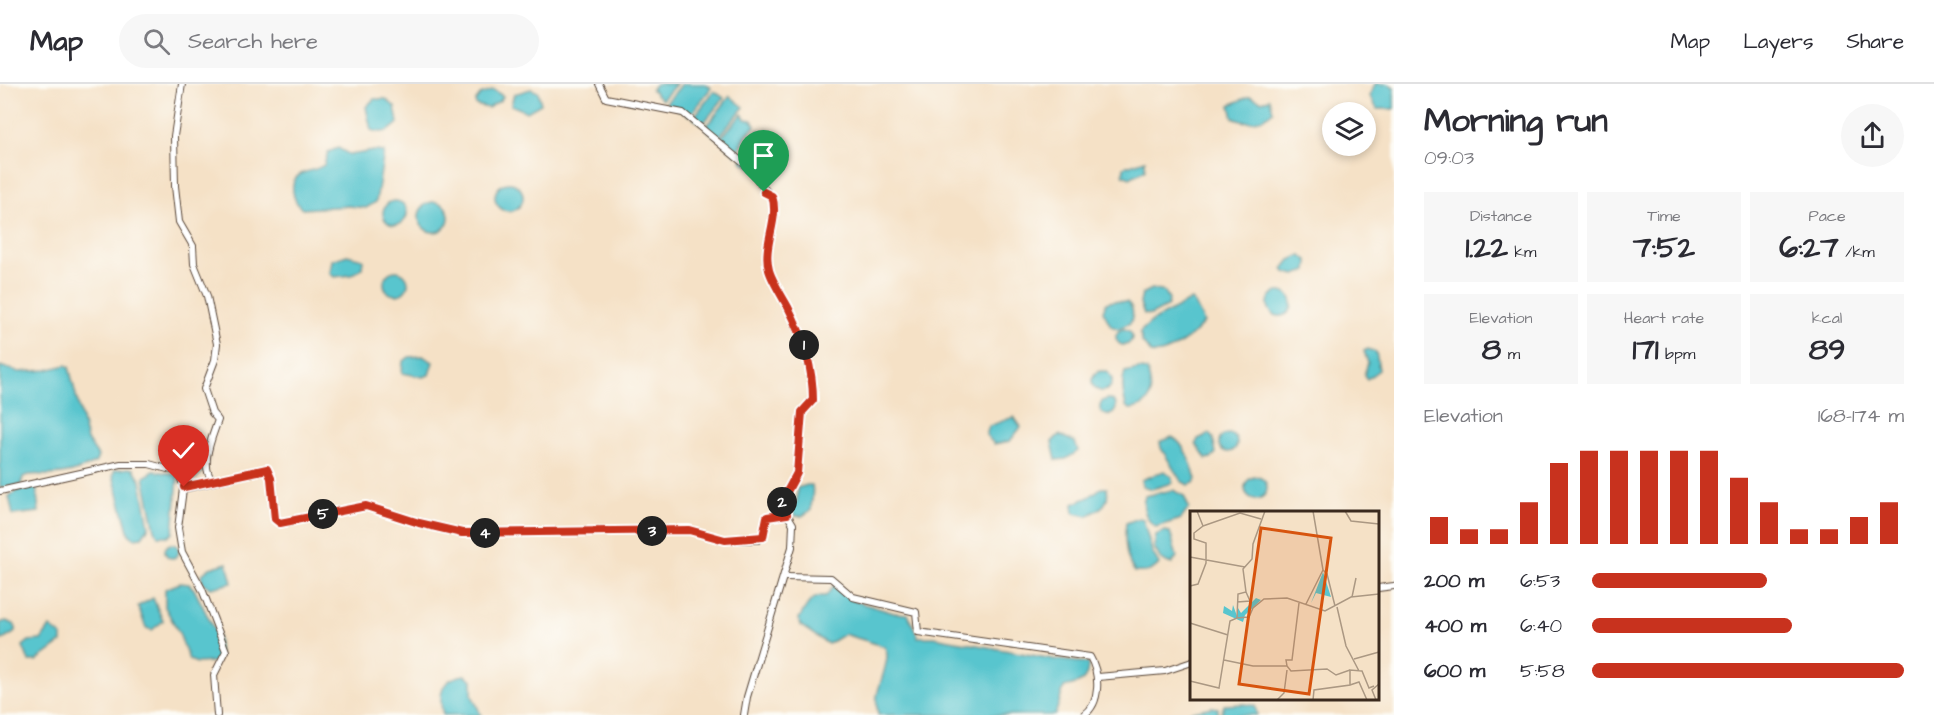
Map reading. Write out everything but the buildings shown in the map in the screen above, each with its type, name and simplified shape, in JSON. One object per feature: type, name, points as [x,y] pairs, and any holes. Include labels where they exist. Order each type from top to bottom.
[{"type":"street","points":[[182,84],[174,136],[179,222],[193,246],[194,264],[207,296],[217,344],[215,360],[204,389],[212,413],[218,420],[208,449],[207,468],[213,482]]},
{"type":"street","points":[[599,84],[606,98],[683,113],[754,172],[757,183],[772,196],[775,207],[767,247],[769,273],[799,328],[813,377],[813,400],[802,412],[797,473],[782,501],[793,524],[793,540],[747,697],[744,715]]},
{"type":"street","points":[[0,491],[121,464],[149,464],[179,474],[184,487],[178,528],[182,552],[202,590],[226,651],[214,675],[217,715]]},
{"type":"street","points":[[184,487],[267,469],[271,478],[275,519],[280,523],[366,506],[419,523],[462,533],[689,530],[734,540],[763,537],[767,517],[787,514]]},
{"type":"street","points":[[784,577],[831,578],[853,597],[916,612],[918,632],[1090,657],[1098,678],[1093,709],[1084,715]]},
{"type":"street","points":[[1379,588],[1394,586]]},
{"type":"street","points":[[1098,678],[1165,671],[1190,662]]},
{"type":"water","points":[[656,84],[676,84],[662,100],[651,89]]},
{"type":"water","points":[[682,84],[706,84],[711,88],[690,116],[666,103]]},
{"type":"water","points":[[1375,84],[1389,84],[1394,87],[1394,109],[1377,109],[1376,102],[1373,102],[1370,96]]},
{"type":"water","points":[[531,89],[538,92],[541,104],[527,112],[511,105],[514,94]]},
{"type":"water","points":[[493,90],[503,96],[501,100],[488,108],[476,105],[475,102],[480,95]]},
{"type":"water","points":[[714,91],[724,98],[702,125],[693,118]]},
{"type":"water","points":[[730,96],[744,107],[717,139],[705,128]]},
{"type":"water","points":[[1250,96],[1261,101],[1270,99],[1273,111],[1254,121],[1233,118],[1230,105]]},
{"type":"water","points":[[374,99],[386,99],[395,107],[398,123],[389,130],[379,132],[371,130],[366,107]]},
{"type":"water","points":[[742,114],[745,119],[752,120],[755,126],[747,134],[736,155],[719,140]]},
{"type":"water","points":[[767,129],[773,133],[773,143],[767,151],[752,138],[759,130],[764,133]]},
{"type":"water","points":[[751,144],[774,160],[771,171],[761,173],[741,161]]},
{"type":"water","points":[[338,148],[350,155],[374,151],[384,152],[376,202],[366,208],[348,206],[302,209],[294,196],[294,181],[301,174],[324,165],[328,152]]},
{"type":"water","points":[[1145,160],[1145,170],[1130,178],[1123,175],[1124,167]]},
{"type":"water","points":[[509,183],[519,187],[523,197],[519,207],[509,211],[499,207],[495,197],[499,187]]},
{"type":"water","points":[[395,201],[404,204],[407,213],[404,222],[395,225],[386,222],[383,213],[386,204]]},
{"type":"water","points":[[434,202],[445,206],[449,217],[445,228],[434,232],[423,228],[419,217],[423,206]]},
{"type":"water","points":[[347,255],[363,259],[362,268],[351,275],[334,277],[330,273],[332,260]]},
{"type":"water","points":[[1301,255],[1308,261],[1307,271],[1295,275],[1285,272],[1283,269],[1290,260]]},
{"type":"water","points":[[396,271],[404,275],[408,283],[404,291],[396,295],[388,291],[384,283],[388,275]]},
{"type":"water","points":[[1152,289],[1165,292],[1169,299],[1168,306],[1151,315],[1144,314],[1140,303],[1142,294]]},
{"type":"water","points":[[1280,292],[1289,295],[1292,304],[1289,313],[1280,316],[1271,313],[1268,304],[1271,295]]},
{"type":"water","points":[[1191,300],[1204,322],[1180,344],[1165,352],[1151,353],[1142,342],[1140,332],[1152,321]]},
{"type":"water","points":[[1127,302],[1133,312],[1130,323],[1118,329],[1111,326],[1103,311],[1106,303]]},
{"type":"water","points":[[1124,329],[1132,337],[1124,345],[1116,337]]},
{"type":"water","points":[[1368,349],[1376,352],[1379,370],[1367,379],[1364,375],[1368,363],[1364,351]]},
{"type":"water","points":[[423,356],[433,362],[429,375],[423,377],[402,373],[403,362],[409,357]]},
{"type":"water","points":[[66,365],[69,367],[87,440],[98,456],[96,462],[67,473],[26,476],[23,477],[21,485],[0,488],[0,366],[19,372],[47,370]]},
{"type":"water","points":[[1147,370],[1150,396],[1144,405],[1130,409],[1126,406],[1124,398],[1124,376],[1125,372]]},
{"type":"water","points":[[1102,371],[1109,374],[1112,381],[1109,388],[1102,391],[1095,388],[1092,381],[1095,374]]},
{"type":"water","points":[[1108,399],[1114,401],[1116,407],[1114,413],[1108,415],[1102,413],[1100,407],[1102,401]]},
{"type":"water","points":[[1014,417],[1021,427],[1010,441],[994,444],[986,435],[989,426]]},
{"type":"water","points":[[1209,434],[1213,438],[1216,453],[1206,459],[1196,444],[1198,439]]},
{"type":"water","points":[[1224,434],[1232,434],[1237,439],[1235,450],[1224,452],[1219,447],[1219,439]]},
{"type":"water","points":[[1059,435],[1075,442],[1078,451],[1066,459],[1056,460],[1052,442]]},
{"type":"water","points":[[1172,437],[1181,444],[1187,455],[1196,479],[1194,483],[1188,485],[1181,481],[1161,448],[1160,442]]},
{"type":"water","points":[[192,455],[200,459],[203,471],[193,480],[188,479],[184,466]]},
{"type":"water","points":[[134,469],[141,481],[149,527],[142,537],[134,538],[129,534],[113,475],[115,470]]},
{"type":"water","points":[[154,471],[175,474],[178,477],[173,533],[169,536],[158,536],[155,530],[144,477]]},
{"type":"water","points":[[1164,471],[1172,477],[1172,483],[1152,489],[1142,486],[1141,480]]},
{"type":"water","points":[[1256,477],[1266,484],[1267,488],[1260,498],[1256,499],[1246,492],[1245,488],[1252,478]]},
{"type":"water","points":[[812,485],[813,488],[811,510],[802,516],[795,516],[791,509],[797,501],[797,488]]},
{"type":"water","points":[[36,486],[39,512],[13,515],[9,496],[19,490]]},
{"type":"water","points":[[1101,488],[1107,488],[1108,494],[1103,505],[1087,516],[1074,513],[1073,504],[1089,497]]},
{"type":"water","points":[[1173,490],[1184,496],[1189,508],[1181,519],[1156,527],[1145,513],[1145,496]]},
{"type":"water","points":[[1139,518],[1143,519],[1152,551],[1159,564],[1146,572],[1135,572],[1126,549],[1126,523]]},
{"type":"water","points":[[1164,531],[1170,532],[1177,557],[1172,564],[1161,560],[1154,547],[1156,535]]},
{"type":"water","points":[[172,544],[177,546],[179,551],[177,556],[172,558],[167,556],[165,551],[167,546]]},
{"type":"water","points":[[227,563],[232,583],[211,588],[203,583],[201,575],[210,568]]},
{"type":"water","points":[[180,583],[189,584],[194,589],[218,637],[220,656],[214,662],[197,663],[189,660],[179,633],[165,607],[165,589]]},
{"type":"water","points":[[835,584],[854,601],[894,613],[908,614],[918,637],[934,637],[1058,660],[1088,663],[1087,674],[1079,683],[1064,687],[1055,715],[878,715],[877,696],[887,656],[884,647],[844,634],[828,644],[800,625],[799,619],[809,603],[816,597],[826,596]]},
{"type":"water","points":[[153,598],[163,621],[152,630],[146,628],[138,606]]},
{"type":"water","points":[[6,621],[14,624],[16,628],[14,633],[3,640],[0,639],[0,623]]},
{"type":"water","points":[[50,627],[62,636],[62,642],[36,661],[29,661],[23,646],[29,641],[41,640]]},
{"type":"water","points":[[465,675],[472,680],[472,695],[481,715],[443,715],[441,694],[443,688],[451,680]]},
{"type":"water","points":[[1224,705],[1255,706],[1257,715],[1221,715]]},
{"type":"water","points":[[1218,708],[1218,715],[1189,715],[1188,712]]},
{"type":"route","points":[[184,487],[267,469],[271,478],[275,519],[280,523],[366,506],[419,523],[462,533],[689,530],[725,540],[759,540],[763,537],[767,517],[787,514],[782,501],[784,492],[797,473],[803,426],[802,412],[813,400],[813,377],[799,328],[774,278],[769,273],[767,247],[775,207],[772,196],[764,192]]}]
